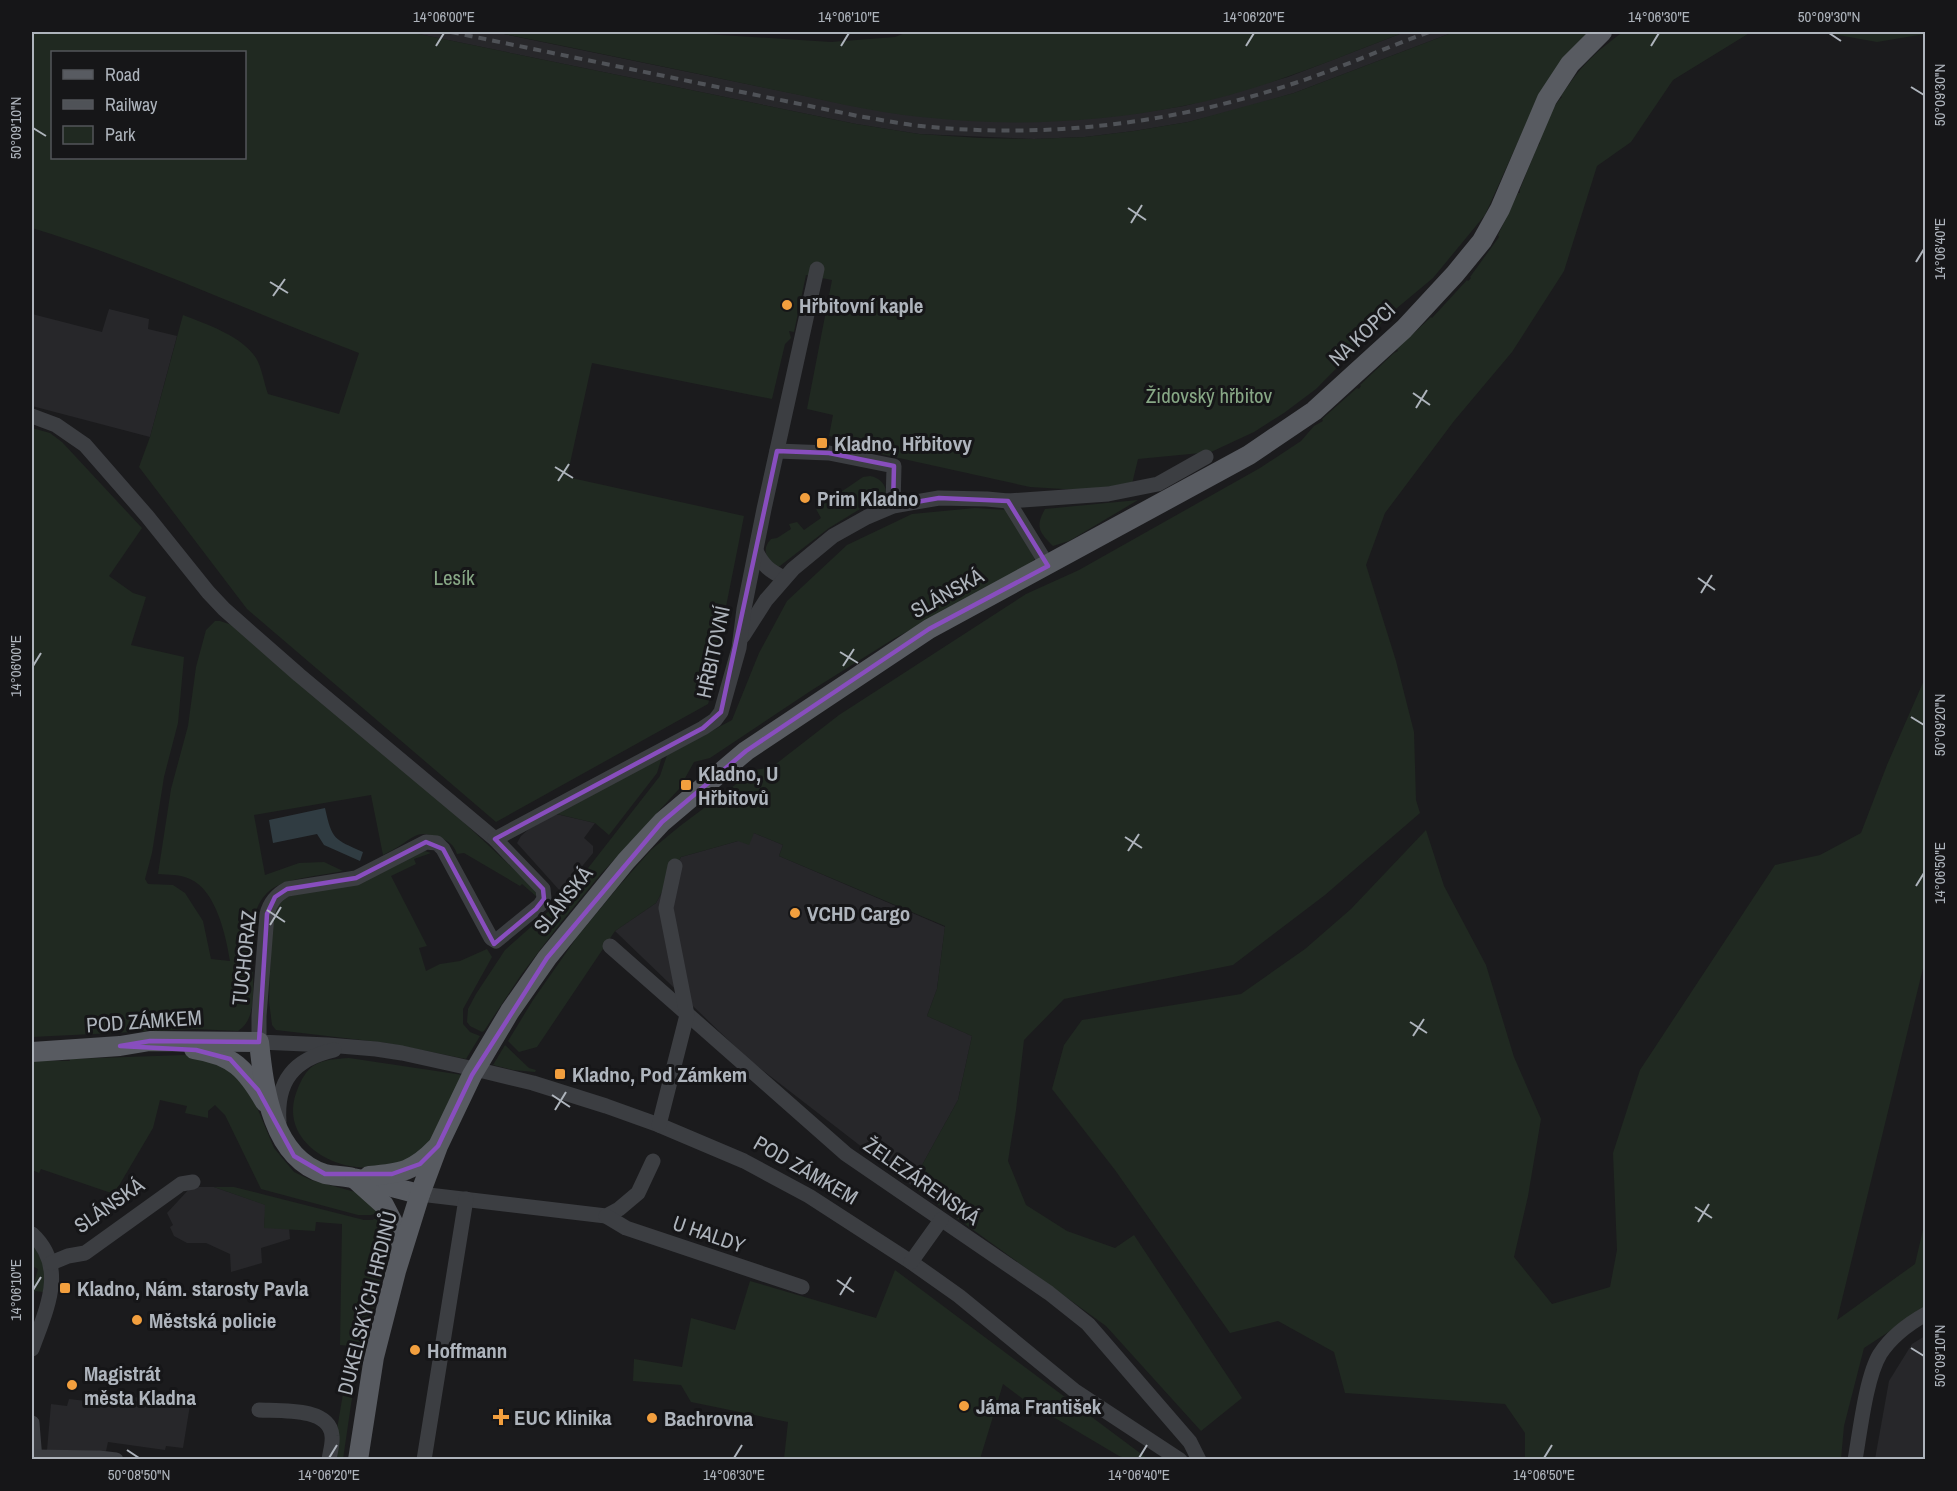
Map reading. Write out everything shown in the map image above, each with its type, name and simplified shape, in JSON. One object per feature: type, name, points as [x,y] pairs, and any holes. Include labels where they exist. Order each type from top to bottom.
[{"type":"main road","name":"NA KOPCI","points":[[1048,566],[1250,455],[1314,411],[1404,329],[1482,241],[1500,209],[1547,99],[1570,64],[1602,32]]},
{"type":"main road","name":"SLÁNSKÁ","points":[[420,1194],[438,1146],[472,1076],[510,1011],[547,958],[626,861],[662,822],[746,751],[929,629],[1048,566]]},
{"type":"main road","name":"POD ZÁMKEM","points":[[32,1052],[120,1046],[150,1041],[259,1042]]},
{"type":"main road","points":[[259,1042],[263,1073],[277,1126]]},
{"type":"main road","points":[[120,1046],[196,1050],[230,1059],[248,1075],[294,1156],[325,1174],[353,1178],[420,1194]]},
{"type":"main road","points":[[353,1178],[392,1174],[410,1168],[420,1164],[438,1146]]},
{"type":"main road","points":[[353,1178],[384,1205],[397,1230],[397,1267]]},
{"type":"main road","name":"DUKELSKÝCH HRDINŮ","points":[[358,1460],[374,1357],[397,1267],[420,1194]]},
{"type":"street","name":"HŘBITOVNÍ","points":[[495,839],[711,723],[723,708],[739,648],[744,609],[817,269]]},
{"type":"street","points":[[32,416],[56,425],[85,445],[147,516],[208,592],[230,614],[298,675],[495,839]]},
{"type":"street","points":[[777,451],[829,453],[894,466],[892,506]]},
{"type":"street","points":[[739,648],[756,614],[784,578],[832,536],[892,506],[939,498],[1008,501],[1108,494],[1158,484],[1206,458]]},
{"type":"street","points":[[1008,501],[1048,566]]},
{"type":"street","points":[[756,551],[762,565],[784,578]]},
{"type":"street","name":"TUCHORAZ","points":[[259,1042],[267,914],[275,897],[287,889],[356,878],[430,842],[437,843],[443,849],[494,941],[498,941],[536,909],[544,899],[543,889],[495,839]]},
{"type":"street","points":[[659,1125],[687,1015],[666,909],[675,866]]},
{"type":"street","name":"ŽELEZÁRENSKÁ","points":[[610,946],[846,1154],[1049,1293],[1088,1324],[1190,1442],[1199,1460]]},
{"type":"street","name":"POD ZÁMKEM","points":[[259,1042],[350,1047],[411,1055],[533,1083],[659,1125],[744,1161],[809,1196],[911,1262],[959,1296],[1075,1391],[1180,1460]]},
{"type":"street","name":"POD ZÁMKEM","points":[[277,1126],[279,1101],[289,1075],[313,1056],[350,1047]]},
{"type":"street","points":[[420,1194],[606,1216],[619,1209],[638,1193],[653,1161]]},
{"type":"street","name":"SLÁNSKÁ","points":[[51,1263],[68,1256],[85,1253],[181,1184],[193,1182]]},
{"type":"street","points":[[424,1460],[466,1200]]},
{"type":"street","name":"U HALDY","points":[[606,1216],[626,1228],[802,1287]]},
{"type":"street","points":[[911,1262],[941,1220]]},
{"type":"street","points":[[32,1234],[44,1248],[51,1263],[52,1280],[32,1349]]},
{"type":"street","points":[[1855,1460],[1872,1372],[1879,1355],[1897,1334],[1926,1314]]},
{"type":"street","points":[[259,1410],[311,1414],[320,1417],[327,1422],[332,1437],[329,1460]]},
{"type":"street","points":[[32,1423],[34,1458],[116,1460]]},
{"type":"highlighted area","points":[[777,451],[829,453],[894,466],[893,506],[939,498],[1008,501],[1048,566],[929,629],[746,751],[662,822],[547,958],[472,1075],[438,1146],[420,1164],[392,1174],[325,1174],[294,1156],[258,1090],[230,1059],[196,1050],[120,1046],[150,1041],[259,1042],[267,914],[275,897],[287,889],[356,878],[426,842],[443,849],[494,944],[536,909],[544,899],[543,889],[495,839],[703,728],[721,712]]},
{"type":"shaded area","points":[[409,32],[494,32],[859,107],[1132,114],[1184,106],[1288,77],[1405,32],[1454,32],[1294,93],[1240,109],[1188,122],[1134,131],[1085,137],[1034,139],[919,134],[856,124]]},
{"type":"shaded area","points":[[109,309],[149,319],[148,329],[177,336],[150,437],[32,406],[32,314],[102,332]]},
{"type":"shaded area","points":[[325,808],[332,833],[340,841],[363,852],[360,861],[324,845],[317,834],[273,843],[269,820]]},
{"type":"shaded area","points":[[556,814],[595,823],[584,838],[593,846],[593,853],[561,892],[517,843],[529,829]]},
{"type":"shaded area","points":[[754,833],[783,845],[779,856],[945,927],[937,989],[927,1016],[972,1036],[958,1100],[911,1185],[748,1059],[615,931],[656,903],[681,857],[738,841]]},
{"type":"shaded area","points":[[191,1187],[214,1187],[266,1205],[264,1227],[289,1228],[290,1239],[261,1248],[262,1263],[231,1272],[230,1254],[206,1243],[187,1243],[174,1236],[170,1227],[173,1225],[167,1213]]},
{"type":"shaded area","points":[[1925,1336],[1925,1459],[1875,1459],[1889,1381],[1912,1344]]},
{"type":"shaded area","points":[[91,1391],[190,1405],[183,1448],[166,1446],[165,1450],[108,1442],[106,1451],[47,1450],[51,1404],[67,1406],[69,1399],[86,1401],[91,1399]]},
{"type":"green space","points":[[32,32],[409,32],[856,124],[919,134],[1034,139],[1085,137],[1188,122],[1294,93],[1454,32],[1593,32],[1540,93],[1485,215],[1433,278],[1391,313],[1316,389],[1284,413],[1254,432],[1211,452],[1138,459],[1132,484],[1080,490],[1030,487],[849,447],[850,441],[829,436],[833,415],[807,409],[832,280],[806,275],[794,332],[789,331],[791,338],[785,344],[772,399],[592,363],[567,477],[744,516],[718,647],[713,677],[715,682],[708,704],[496,822],[247,609],[139,467],[150,437],[183,315],[233,337],[250,350],[258,362],[268,394],[339,414],[359,353],[74,241],[32,228]]},
{"type":"green space","points":[[494,32],[696,32],[831,42],[895,37],[908,32],[1405,32],[1296,74],[1212,100],[1151,112],[1085,120],[987,122],[882,112]]},
{"type":"green space","points":[[1623,32],[1751,32],[1673,80],[1631,142],[1597,166],[1564,271],[1512,352],[1454,421],[1385,513],[1366,565],[1396,661],[1414,732],[1416,800],[1420,813],[1325,895],[1233,965],[1064,999],[1024,1040],[1008,1161],[1026,1205],[1067,1231],[1115,1248],[1134,1235],[1242,1398],[1201,1431],[1106,1326],[911,1185],[958,1100],[972,1036],[927,1016],[937,989],[945,926],[779,856],[783,845],[754,833],[749,845],[738,841],[681,857],[656,903],[615,931],[537,1047],[519,1052],[508,1041],[533,1000],[577,937],[651,850],[680,826],[755,770],[772,767],[839,715],[1026,594],[1079,570],[1260,468],[1301,441],[1314,426],[1323,421],[1322,419],[1357,388],[1359,389],[1360,385],[1398,351],[1397,349],[1432,318],[1471,278],[1499,237],[1518,193],[1520,193],[1549,118],[1561,96],[1589,61]]},
{"type":"green space","points":[[1821,32],[1925,32],[1925,34],[1877,42]]},
{"type":"green space","points":[[32,428],[50,433],[62,442],[142,528],[109,576],[133,593],[146,597],[131,645],[184,657],[178,723],[164,777],[152,853],[145,879],[148,884],[173,885],[185,893],[203,921],[211,959],[230,961],[218,915],[207,893],[186,877],[158,874],[171,789],[188,726],[196,667],[206,630],[215,621],[232,625],[456,815],[535,889],[537,897],[522,884],[520,886],[464,853],[457,854],[449,842],[434,836],[417,835],[383,855],[371,795],[254,815],[265,875],[299,863],[324,862],[343,871],[281,884],[261,900],[254,918],[252,939],[253,1003],[248,1019],[238,1031],[195,1029],[32,1037]]},
{"type":"green space","points":[[870,476],[884,484],[885,500],[860,509],[829,528],[776,569],[766,551],[771,539],[791,529],[789,524],[797,522],[804,530],[821,518],[816,509],[863,477]]},
{"type":"green space","points":[[1138,500],[1069,541],[1053,546],[1040,529],[1040,520],[1045,509]]},
{"type":"green space","points":[[975,508],[1007,510],[1035,559],[1023,571],[895,638],[710,758],[694,762],[679,789],[600,875],[559,925],[521,975],[484,1031],[470,1026],[467,1022],[468,1009],[505,950],[567,895],[660,776],[667,755],[732,720],[759,653],[787,601],[847,545],[912,514]]},
{"type":"green space","points":[[1925,678],[1925,960],[1837,1320],[1915,1264],[1925,1221],[1925,1308],[1864,1348],[1844,1426],[1841,1459],[1525,1459],[1525,1433],[1505,1404],[1345,1393],[1334,1352],[1278,1321],[1230,1333],[1115,1170],[1052,1089],[1064,1045],[1082,1020],[1241,994],[1305,949],[1351,909],[1426,830],[1444,886],[1486,965],[1514,1057],[1541,1119],[1528,1196],[1514,1257],[1552,1304],[1610,1287],[1617,1250],[1613,1153],[1640,1070],[1775,865],[1820,855],[1861,833],[1887,765]]},
{"type":"green space","points":[[662,757],[657,773],[609,835],[595,823],[557,814]]},
{"type":"green space","points":[[425,851],[431,853],[414,859],[416,864],[391,876],[427,946],[419,948],[426,971],[440,964],[460,961],[487,949],[492,957],[463,1009],[463,1024],[470,1032],[480,1036],[466,1059],[387,1043],[276,1030],[272,1025],[269,1001],[272,916],[278,905],[286,897]]},
{"type":"green space","points":[[505,1045],[529,1068],[536,1070],[535,1072],[493,1065]]},
{"type":"green space","points":[[185,1055],[210,1058],[231,1067],[256,1105],[274,1148],[294,1172],[311,1180],[359,1193],[381,1212],[358,1215],[261,1189],[225,1115],[215,1105],[208,1111],[208,1118],[185,1113],[187,1106],[160,1100],[153,1128],[114,1194],[41,1169],[39,1173],[32,1170],[32,1061]]},
{"type":"green space","points":[[349,1058],[463,1075],[430,1142],[414,1157],[369,1168],[351,1166],[333,1161],[317,1152],[304,1140],[295,1125],[293,1108],[302,1079],[308,1070],[321,1062]]},
{"type":"green space","points":[[214,1187],[234,1187],[364,1220],[384,1216],[389,1242],[352,1398],[343,1459],[332,1459],[351,1346],[340,1345],[342,1224],[316,1222],[315,1231],[264,1228],[265,1205]]},
{"type":"green space","points":[[32,1243],[42,1260],[45,1278],[43,1292],[35,1291],[32,1303],[32,1290],[38,1269],[32,1266]]},
{"type":"green space","points":[[895,1270],[1148,1459],[1128,1459],[1119,1456],[1023,1399],[1003,1384],[980,1459],[784,1459],[788,1422],[691,1402],[681,1385],[633,1381],[634,1359],[682,1367],[691,1318],[735,1330],[750,1281],[876,1318]]},
{"type":"railway","points":[[451,32],[897,123],[968,130],[1014,131],[1107,125],[1199,110],[1307,79],[1429,32]]},
{"type":"place","name":"Hřbitovní kaple","points":[[787,305]]},
{"type":"place","name":"Kladno, Hřbitovy","points":[[822,443]]},
{"type":"place","name":"Prim Kladno","points":[[805,498]]},
{"type":"place","name":"Kladno, U Hřbitovů","points":[[686,785]]},
{"type":"place","name":"VCHD Cargo","points":[[795,913]]},
{"type":"place","name":"Kladno, Pod Zámkem","points":[[560,1074]]},
{"type":"place","name":"Kladno, Nám. starosty Pavla","points":[[65,1288]]},
{"type":"place","name":"Městská policie","points":[[137,1320]]},
{"type":"place","name":"Hoffmann","points":[[415,1350]]},
{"type":"place","name":"Magistrát města Kladna","points":[[72,1385]]},
{"type":"place","name":"Jáma František","points":[[964,1406]]},
{"type":"place","name":"EUC Klinika","points":[[501,1417]]},
{"type":"place","name":"Bachrovna","points":[[652,1418]]},
{"type":"park label","name":"Židovský hřbitov","points":[[1209,395]]},
{"type":"park label","name":"Lesík","points":[[454,577]]}]
